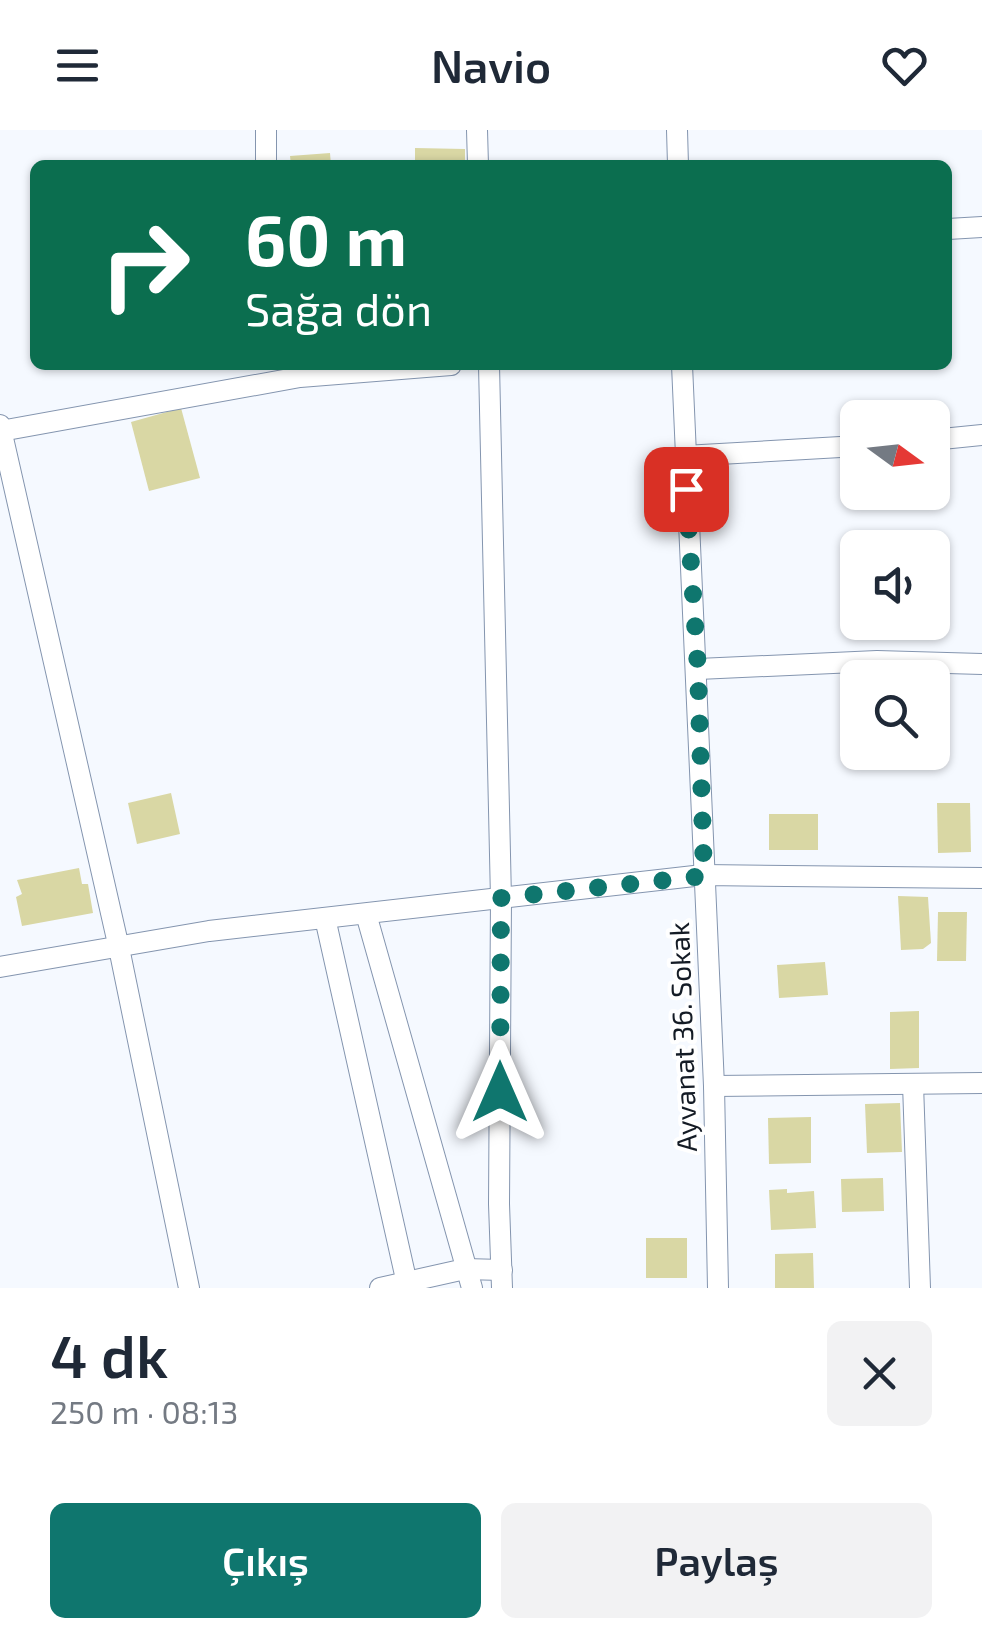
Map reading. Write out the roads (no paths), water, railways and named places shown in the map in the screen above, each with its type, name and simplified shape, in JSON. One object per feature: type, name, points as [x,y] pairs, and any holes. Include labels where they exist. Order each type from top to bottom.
[{"type":"street","points":[[266,130],[266,160]]},
{"type":"street","points":[[477,130],[478,160]]},
{"type":"street","points":[[677,130],[678,160]]},
{"type":"street","points":[[952,229],[982,227]]},
{"type":"street","points":[[189,1288],[119,948],[1,428],[269,374],[300,377],[388,370]]},
{"type":"street","points":[[380,1288],[502,1279],[501,898],[488,370]]},
{"type":"street","name":"Ayvanat 36. Sokak","points":[[682,370],[698,669],[718,1288]]},
{"type":"street","points":[[950,438],[982,435]]},
{"type":"street","points":[[684,456],[840,447]]},
{"type":"street","points":[[698,669],[877,661],[982,664]]},
{"type":"street","points":[[0,968],[209,932],[704,876],[982,878]]},
{"type":"street","points":[[366,914],[468,1279]]},
{"type":"street","points":[[325,918],[407,1285]]},
{"type":"street","points":[[714,1086],[982,1082]]},
{"type":"street","points":[[913,1084],[920,1288]]}]
